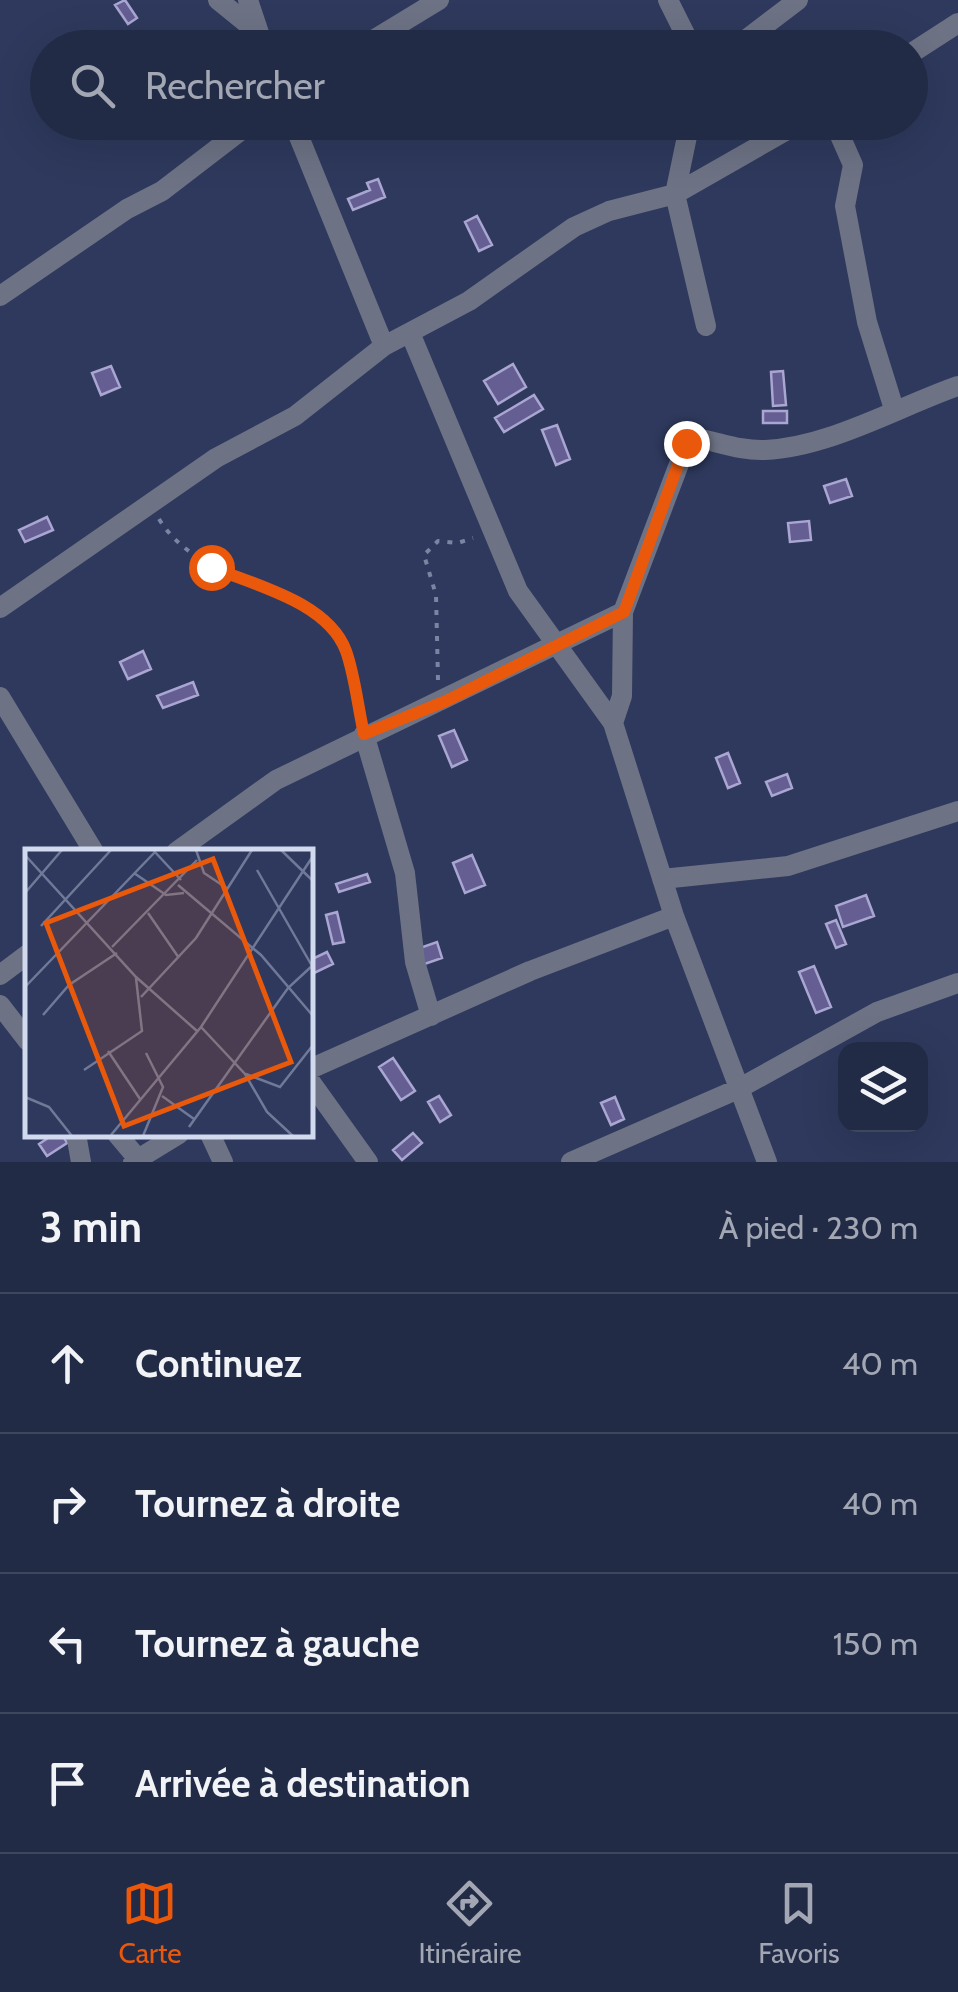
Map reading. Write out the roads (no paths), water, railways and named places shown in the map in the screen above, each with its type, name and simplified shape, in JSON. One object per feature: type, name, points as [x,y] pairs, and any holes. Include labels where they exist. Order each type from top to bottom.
[{"type":"street","points":[[218,0],[250,30]]},
{"type":"street","points":[[248,0],[256,30]]},
{"type":"street","points":[[390,30],[439,0]]},
{"type":"street","points":[[668,0],[683,30]]},
{"type":"street","points":[[759,30],[798,0]]},
{"type":"street","points":[[928,42],[958,23]]},
{"type":"street","points":[[0,296],[114,217],[162,191],[229,140]]},
{"type":"street","points":[[301,140],[384,346]]},
{"type":"street","points":[[686,140],[675,194],[706,326]]},
{"type":"street","points":[[0,608],[216,458],[295,416],[384,346],[412,334],[510,274],[574,227],[608,211],[675,194],[769,140]]},
{"type":"street","points":[[842,140],[853,166],[845,206],[867,322],[894,409]]},
{"type":"street","points":[[412,334],[518,591],[613,723],[674,916],[767,1162]]},
{"type":"street","points":[[613,723],[622,696],[624,612],[686,443],[696,438],[738,449],[768,450],[860,424],[958,386]]},
{"type":"street","points":[[180,849],[252,795],[364,734],[446,701],[624,612]]},
{"type":"street","points":[[0,697],[92,849]]},
{"type":"street","points":[[364,734],[405,873],[414,962],[431,1016]]},
{"type":"street","points":[[662,879],[788,866],[958,810]]},
{"type":"street","points":[[312,1068],[530,971],[674,916]]},
{"type":"street","points":[[0,974],[25,956]]},
{"type":"street","points":[[571,1162],[738,1090],[877,1012],[958,982]]},
{"type":"street","points":[[0,1005],[25,1037]]},
{"type":"street","points":[[312,1084],[368,1162]]},
{"type":"street","points":[[77,1137],[81,1162]]},
{"type":"street","points":[[119,1137],[135,1161],[174,1137]]},
{"type":"street","points":[[211,1137],[223,1162]]}]
